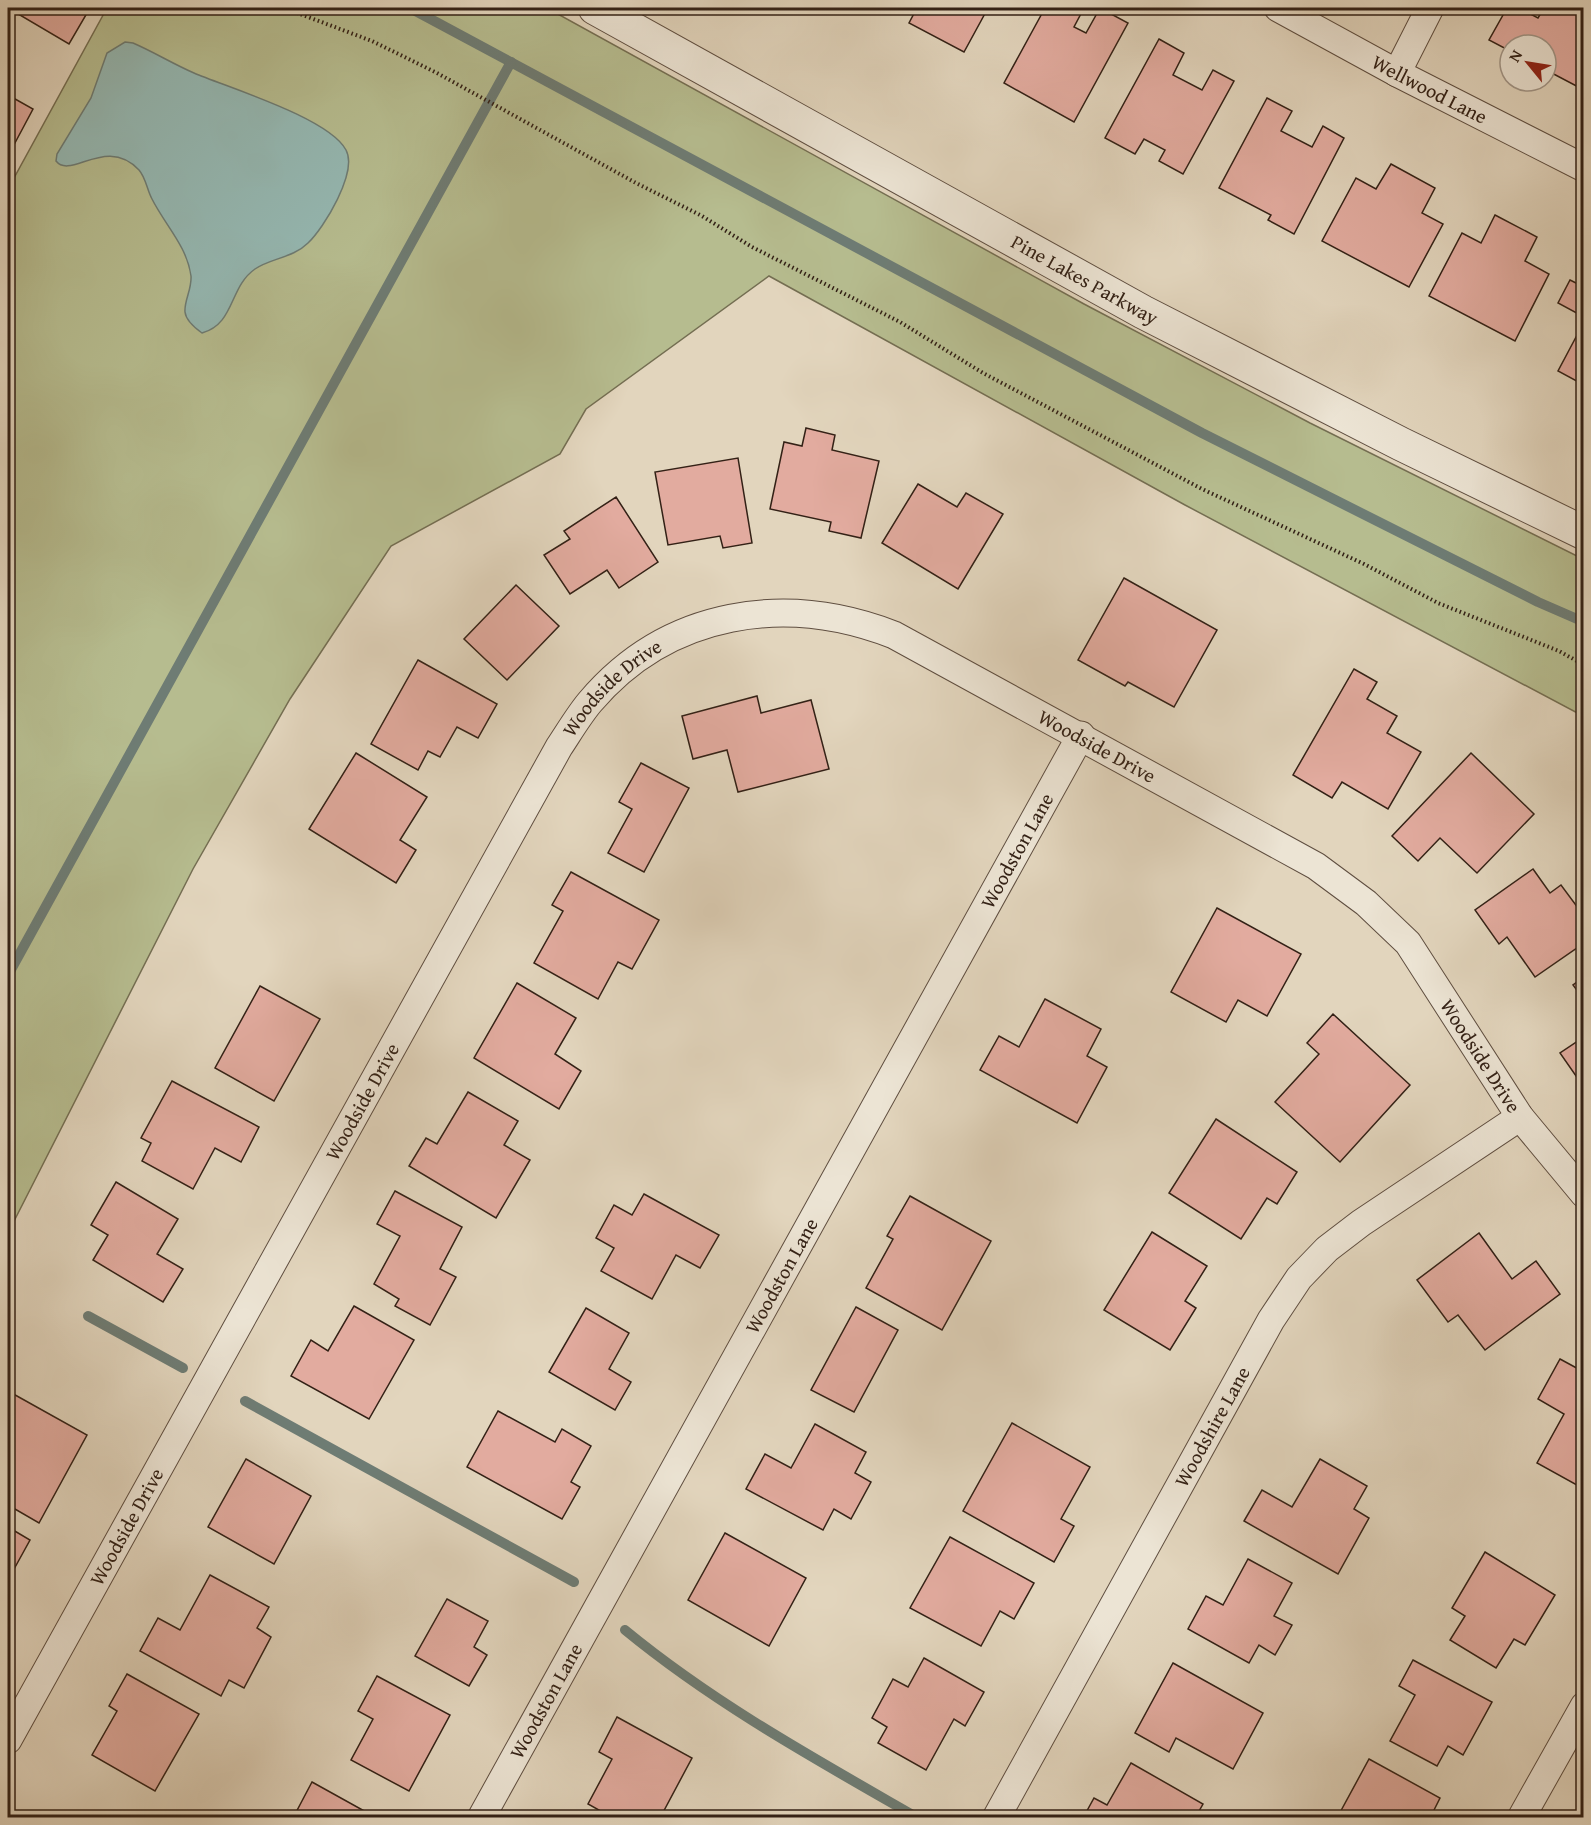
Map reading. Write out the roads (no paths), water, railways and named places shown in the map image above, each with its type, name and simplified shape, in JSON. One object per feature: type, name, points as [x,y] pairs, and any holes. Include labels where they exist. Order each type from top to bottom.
[{"type":"street","name":"Pine Lakes Parkway","points":[[595,8],[1143,312],[1401,444],[1584,533]]},
{"type":"street","name":"Wellwood Lane","points":[[1278,8],[1397,73],[1584,168]]},
{"type":"street","points":[[1397,73],[1430,8]]},
{"type":"street","name":"Woodside Drive","points":[[8,1740],[559,747],[590,702],[621,672],[673,638],[725,619],[761,613],[818,614],[854,621],[894,635],[1081,735],[1316,867],[1366,903],[1398,933],[1417,956],[1520,1117],[1584,1194]]},
{"type":"street","name":"Woodston Lane","points":[[481,1818],[1081,735]]},
{"type":"street","name":"Woodshire Lane","points":[[996,1818],[1265,1330],[1295,1283],[1316,1259],[1361,1223],[1520,1117]]},
{"type":"street","points":[[1521,1818],[1584,1706]]},
{"type":"water","points":[[125,42],[133,43],[194,73],[300,116],[336,138],[346,150],[347,172],[343,185],[330,213],[315,236],[296,252],[255,269],[240,285],[221,322],[202,333],[189,321],[185,312],[191,276],[189,265],[175,236],[157,209],[139,170],[127,160],[114,156],[71,166],[56,161],[57,154],[91,98],[107,53]]},
{"type":"waterway","points":[[410,8],[1202,433],[1538,602],[1584,622]]},
{"type":"waterway","points":[[8,975],[511,62]]},
{"type":"waterway","points":[[88,1316],[183,1368]]},
{"type":"waterway","points":[[245,1401],[574,1582]]},
{"type":"waterway","points":[[625,1630],[659,1657],[731,1707],[918,1818]]}]
